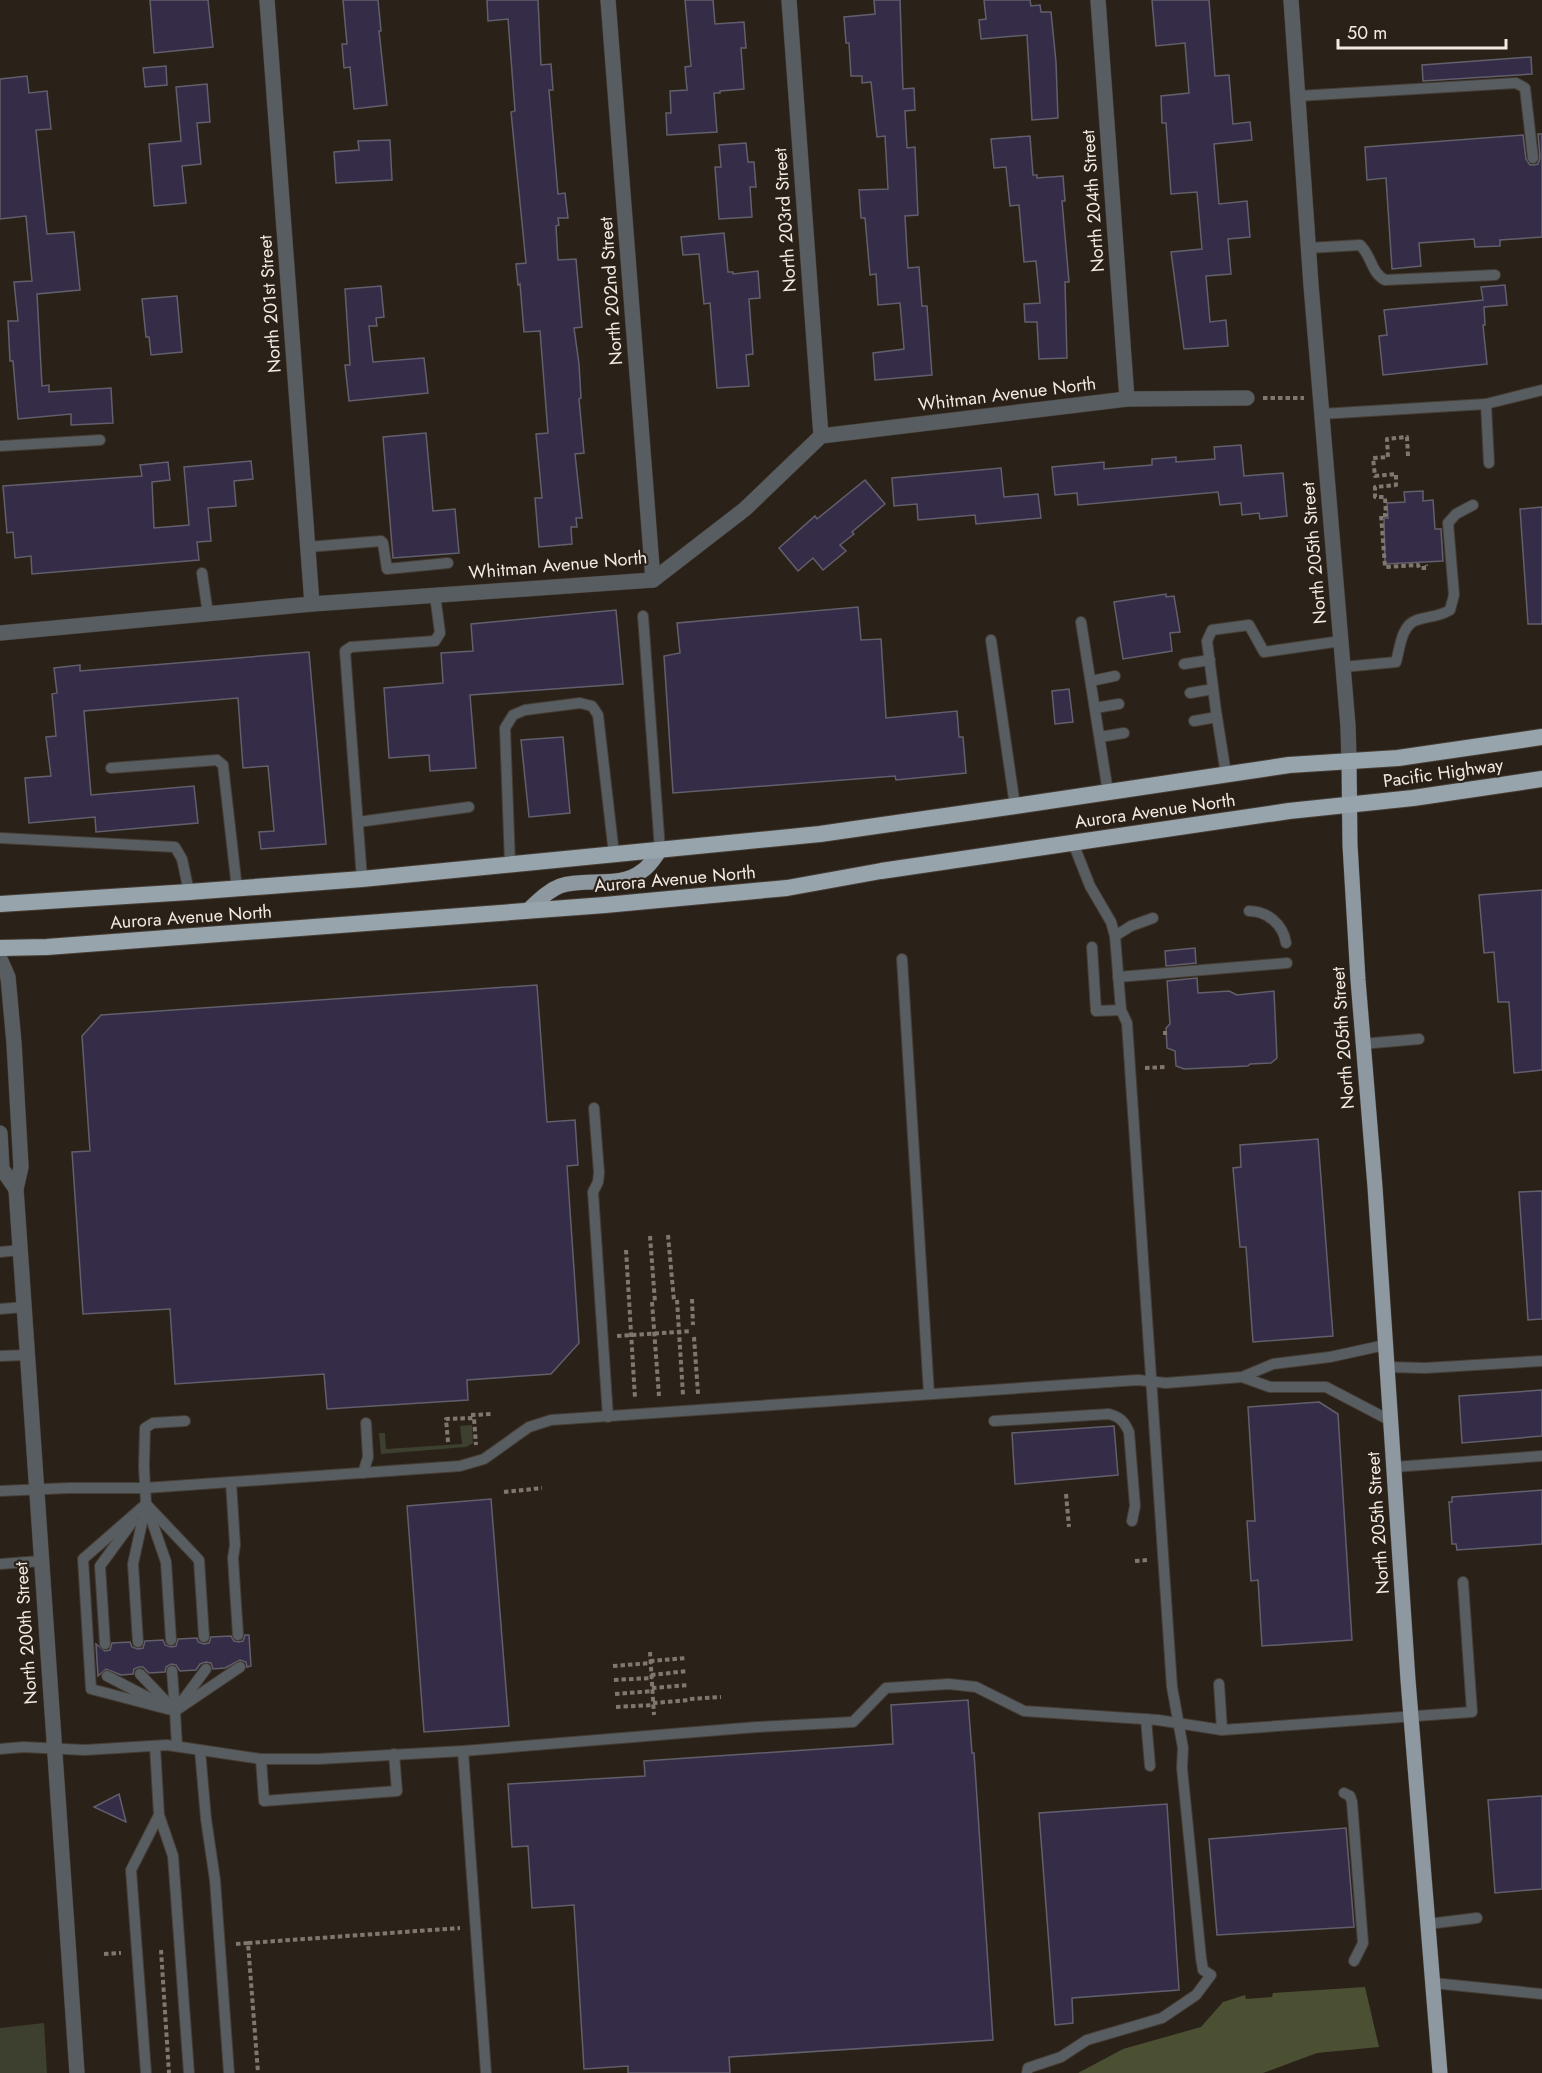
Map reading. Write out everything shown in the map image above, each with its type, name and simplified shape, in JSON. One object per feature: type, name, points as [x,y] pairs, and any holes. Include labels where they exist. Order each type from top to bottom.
[{"type":"highway","name":"Pacific Highway","points":[[1349,761],[1398,758],[1542,737]]},
{"type":"highway","name":"Aurora Avenue North","points":[[0,904],[362,879],[820,834],[1289,765],[1349,761]]},
{"type":"highway","name":"Pacific Highway","points":[[1349,805],[1542,779]]},
{"type":"highway","name":"Aurora Avenue North","points":[[0,948],[59,946],[527,911],[787,888],[881,871],[1289,811],[1349,805]]},
{"type":"main road","name":"North 205th Street","points":[[1349,761],[1349,805],[1362,1044],[1375,1187],[1412,1718],[1440,2073]]},
{"type":"main road","points":[[527,911],[558,886],[624,880],[634,877],[644,870],[660,850]]},
{"type":"street","name":"North 201st Street","points":[[267,0],[312,604]]},
{"type":"street","name":"North 202nd Street","points":[[608,0],[653,580]]},
{"type":"street","name":"North 203rd Street","points":[[789,0],[821,436]]},
{"type":"street","name":"North 204th Street","points":[[1098,0],[1127,399]]},
{"type":"street","name":"North 205th Street","points":[[1291,0],[1308,248],[1349,761]]},
{"type":"street","name":"Whitman Avenue North","points":[[0,633],[312,604],[653,580],[745,509],[821,436],[1127,399],[1248,398]]},
{"type":"street","name":"North 200th Street","points":[[0,959],[8,977],[14,1043],[21,1167],[16,1189],[77,2073]]},
{"type":"street","name":"North 200th Street","points":[[0,1133],[2,1168],[16,1189]]},
{"type":"lane","points":[[1298,96],[1516,83],[1525,88],[1533,158]]},
{"type":"lane","points":[[1308,248],[1360,245],[1366,251],[1376,276],[1385,280],[1495,274]]},
{"type":"lane","points":[[1321,414],[1486,404],[1542,390]]},
{"type":"lane","points":[[1486,404],[1490,463]]},
{"type":"lane","points":[[0,446],[100,440]]},
{"type":"lane","points":[[1343,667],[1396,662],[1404,632],[1415,620],[1439,616],[1450,610],[1454,595],[1448,523],[1456,514],[1473,504]]},
{"type":"lane","points":[[308,548],[381,541],[387,569],[448,563]]},
{"type":"lane","points":[[202,573],[208,614]]},
{"type":"lane","points":[[362,879],[345,651],[351,647],[435,641],[440,633],[435,595]]},
{"type":"lane","points":[[643,616],[660,850]]},
{"type":"lane","points":[[1081,622],[1108,792]]},
{"type":"lane","points":[[1226,774],[1207,641],[1212,630],[1249,625],[1264,652],[1341,641]]},
{"type":"lane","points":[[991,640],[1015,807]]},
{"type":"lane","points":[[1184,664],[1210,660]]},
{"type":"lane","points":[[1091,681],[1115,676]]},
{"type":"lane","points":[[1190,693],[1213,689]]},
{"type":"lane","points":[[510,863],[505,728],[513,715],[525,710],[580,703],[592,706],[598,715],[614,854]]},
{"type":"lane","points":[[1095,708],[1119,704]]},
{"type":"lane","points":[[1194,721],[1217,717]]},
{"type":"lane","points":[[1100,737],[1124,733]]},
{"type":"lane","points":[[111,768],[217,759],[223,765],[237,889]]},
{"type":"lane","points":[[358,822],[469,807]]},
{"type":"lane","points":[[0,838],[175,846],[182,859],[189,892]]},
{"type":"lane","points":[[1027,2073],[1028,2068],[1061,2057],[1087,2040],[1162,2019],[1196,1995],[1211,1975],[1203,1970],[1201,1958],[1182,1768],[1183,1748],[1172,1687],[1127,1023],[1121,1010],[1111,922],[1084,874],[1073,843]]},
{"type":"lane","points":[[1249,911],[1269,915],[1280,927],[1286,943]]},
{"type":"lane","points":[[1114,936],[1131,926],[1154,918]]},
{"type":"lane","points":[[1092,947],[1096,1011],[1121,1010]]},
{"type":"lane","points":[[902,959],[929,1394]]},
{"type":"lane","points":[[1118,977],[1287,963]]},
{"type":"lane","points":[[1362,1044],[1419,1039]]},
{"type":"lane","points":[[594,1108],[599,1173],[593,1192],[608,1417]]},
{"type":"lane","points":[[0,1252],[20,1250]]},
{"type":"lane","points":[[0,1309],[24,1307]]},
{"type":"lane","points":[[0,1491],[145,1488],[470,1464],[484,1459],[537,1423],[551,1420],[1138,1380],[1166,1383],[1242,1377],[1273,1364],[1330,1357],[1385,1345]]},
{"type":"lane","points":[[0,1356],[27,1354]]},
{"type":"lane","points":[[1387,1366],[1425,1368],[1542,1361]]},
{"type":"lane","points":[[1242,1377],[1270,1387],[1326,1387],[1391,1421]]},
{"type":"lane","points":[[994,1421],[1109,1414],[1118,1417],[1125,1423],[1128,1432],[1135,1506],[1132,1521]]},
{"type":"lane","points":[[171,1640],[166,1562],[146,1504],[145,1428],[153,1423],[185,1421]]},
{"type":"lane","points":[[363,1473],[368,1457],[366,1423]]},
{"type":"lane","points":[[1394,1467],[1542,1456]]},
{"type":"lane","points":[[231,1482],[236,1545],[233,1558],[238,1635]]},
{"type":"lane","points":[[146,1504],[199,1560],[204,1637]]},
{"type":"lane","points":[[138,1642],[133,1564],[146,1504]]},
{"type":"lane","points":[[105,1644],[100,1566],[146,1504]]},
{"type":"lane","points":[[146,1504],[83,1559],[92,1689],[175,1711],[240,1667]]},
{"type":"lane","points":[[0,1564],[41,1562]]},
{"type":"lane","points":[[0,1749],[23,1747],[85,1750],[177,1746],[261,1759],[318,1759],[462,1751],[746,1728],[853,1722],[886,1688],[948,1684],[976,1687],[1024,1711],[1146,1719],[1222,1730],[1472,1712],[1462,1582]]},
{"type":"lane","points":[[175,1711],[206,1669]]},
{"type":"lane","points":[[172,1671],[177,1746]]},
{"type":"lane","points":[[140,1674],[175,1711]]},
{"type":"lane","points":[[107,1676],[175,1711]]},
{"type":"lane","points":[[1219,1684],[1222,1730]]},
{"type":"lane","points":[[1146,1719],[1150,1766]]},
{"type":"lane","points":[[155,1746],[159,1815],[173,1856],[189,2073]]},
{"type":"lane","points":[[200,1750],[206,1819],[215,1880],[229,2073]]},
{"type":"lane","points":[[462,1751],[486,2073]]},
{"type":"lane","points":[[261,1759],[264,1802],[397,1791],[394,1754]]},
{"type":"lane","points":[[1344,1793],[1350,1796],[1352,1802],[1363,1943],[1354,1961]]},
{"type":"lane","points":[[146,2073],[131,1870],[159,1815]]},
{"type":"lane","points":[[1428,1924],[1477,1918]]},
{"type":"lane","points":[[1433,1983],[1542,1994]]},
{"type":"path","points":[[1248,398],[1310,398]]},
{"type":"path","points":[[1408,456],[1407,437],[1387,439],[1388,457],[1373,458],[1375,476],[1396,474],[1396,485],[1375,487],[1375,497],[1385,497],[1386,515],[1381,515],[1385,567],[1418,565],[1419,568],[1426,568],[1426,566]]},
{"type":"path","points":[[1142,1069],[1165,1067]]},
{"type":"path","points":[[668,1235],[679,1331],[683,1395]]},
{"type":"path","points":[[650,1236],[659,1396]]},
{"type":"path","points":[[626,1250],[635,1398]]},
{"type":"path","points":[[692,1299],[693,1325]]},
{"type":"path","points":[[615,1336],[691,1331]]},
{"type":"path","points":[[694,1336],[698,1394]]},
{"type":"path","points":[[471,1415],[493,1414]]},
{"type":"path","points":[[448,1442],[446,1419],[474,1418],[476,1445]]},
{"type":"path","points":[[504,1492],[542,1488]]},
{"type":"path","points":[[1066,1494],[1069,1527]]},
{"type":"path","points":[[1134,1561],[1149,1560]]},
{"type":"path","points":[[650,1652],[654,1715]]},
{"type":"path","points":[[613,1666],[687,1658]]},
{"type":"path","points":[[614,1680],[688,1671]]},
{"type":"path","points":[[615,1694],[689,1685]]},
{"type":"path","points":[[616,1707],[721,1697]]},
{"type":"path","points":[[248,1943],[476,1927]]},
{"type":"path","points":[[161,1950],[170,2073]]},
{"type":"green space","points":[[472,1425],[473,1443],[466,1447],[381,1454],[379,1433],[385,1433],[386,1449],[462,1444],[460,1426]]},
{"type":"green space","points":[[1365,1987],[1379,2047],[1317,2053],[1263,2073],[1078,2073],[1123,2049],[1201,2027],[1223,2002],[1245,1995],[1246,1999],[1272,1997],[1273,1993]]},
{"type":"green space","points":[[44,2023],[47,2073],[0,2073],[0,2028]]},
{"type":"building","points":[[150,0],[208,0],[213,47],[154,53]]},
{"type":"building","points":[[343,0],[378,0],[387,105],[354,109],[350,67],[344,68],[342,44],[347,44]]},
{"type":"building","points":[[487,0],[538,0],[541,65],[551,64],[553,90],[549,90],[558,194],[565,193],[568,218],[558,218],[559,225],[556,226],[558,260],[576,259],[582,327],[574,328],[579,364],[581,398],[579,399],[584,453],[575,454],[582,518],[576,518],[577,527],[571,527],[572,544],[539,547],[535,498],[542,498],[536,434],[548,433],[540,331],[524,332],[520,284],[518,285],[516,264],[526,263],[511,112],[515,111],[508,19],[488,21]]},
{"type":"building","points":[[685,0],[713,0],[715,24],[744,22],[746,48],[741,48],[744,89],[714,93],[717,132],[667,135],[666,113],[671,113],[670,91],[687,90],[685,67],[691,66]]},
{"type":"building","points":[[874,0],[900,0],[903,89],[914,88],[915,110],[905,111],[907,148],[915,147],[918,215],[905,216],[908,268],[919,267],[922,306],[927,306],[932,375],[875,380],[873,353],[904,349],[900,303],[878,305],[876,274],[870,275],[865,218],[861,218],[859,190],[888,189],[885,136],[877,137],[871,82],[862,83],[862,76],[851,76],[849,43],[846,43],[844,17],[875,14]]},
{"type":"building","points":[[984,0],[1030,0],[1031,6],[1040,5],[1041,12],[1051,12],[1058,118],[1032,120],[1027,35],[981,39],[979,20],[986,19]]},
{"type":"building","points":[[1152,0],[1209,0],[1215,76],[1229,75],[1233,124],[1250,122],[1252,140],[1214,144],[1219,204],[1247,201],[1250,237],[1228,239],[1231,274],[1206,276],[1210,322],[1226,320],[1228,346],[1184,349],[1171,252],[1202,249],[1197,192],[1171,194],[1166,123],[1162,123],[1161,96],[1189,93],[1185,43],[1156,46]]},
{"type":"building","points":[[1531,57],[1532,74],[1423,81],[1422,65]]},
{"type":"building","points":[[166,66],[167,85],[145,87],[143,68]]},
{"type":"building","points":[[27,76],[29,93],[47,91],[51,129],[36,130],[47,234],[74,232],[80,290],[37,294],[42,386],[49,385],[49,392],[111,388],[113,423],[71,425],[71,414],[18,419],[13,361],[10,361],[8,321],[18,321],[14,282],[32,281],[26,216],[0,219],[0,79]]},
{"type":"building","points":[[207,84],[210,122],[197,123],[201,164],[182,166],[186,203],[154,206],[149,144],[181,141],[176,87]]},
{"type":"building","points":[[1538,134],[1542,134],[1542,237],[1500,240],[1500,246],[1475,247],[1474,239],[1419,243],[1421,266],[1392,269],[1386,178],[1367,180],[1365,147],[1523,135],[1526,159],[1530,165],[1533,165],[1538,164],[1540,158]]},
{"type":"building","points":[[1030,136],[1033,175],[1037,175],[1037,178],[1063,176],[1065,201],[1062,201],[1069,282],[1065,282],[1067,358],[1039,359],[1037,322],[1025,322],[1024,304],[1040,303],[1036,261],[1024,262],[1019,205],[1010,206],[1006,167],[994,168],[991,139]]},
{"type":"building","points":[[390,140],[392,180],[336,183],[334,152],[359,150],[358,141]]},
{"type":"building","points":[[746,143],[748,162],[754,162],[756,187],[750,187],[752,217],[719,219],[715,167],[721,167],[719,145]]},
{"type":"building","points":[[724,233],[728,272],[733,272],[733,274],[758,271],[760,298],[749,299],[753,354],[746,355],[749,386],[717,388],[710,303],[704,304],[699,254],[683,255],[681,237]]},
{"type":"building","points":[[1505,285],[1507,305],[1484,307],[1485,325],[1483,325],[1487,364],[1383,375],[1379,336],[1387,335],[1384,310],[1483,300],[1481,287]]},
{"type":"building","points":[[381,286],[384,317],[376,318],[377,326],[369,326],[373,362],[424,358],[428,393],[349,401],[345,365],[350,365],[345,289]]},
{"type":"building","points":[[177,296],[182,352],[151,355],[149,337],[146,337],[142,299]]},
{"type":"building","points":[[426,433],[433,511],[455,509],[459,553],[393,558],[383,437]]},
{"type":"building","points":[[1241,445],[1244,476],[1283,473],[1287,516],[1260,519],[1259,513],[1242,515],[1241,503],[1220,505],[1218,492],[1078,505],[1077,493],[1055,495],[1052,467],[1104,462],[1104,469],[1152,465],[1152,459],[1176,457],[1176,462],[1215,459],[1214,447]]},
{"type":"building","points":[[251,461],[253,479],[234,481],[236,506],[208,508],[211,541],[197,542],[199,560],[32,574],[31,556],[15,558],[13,532],[7,533],[3,486],[142,476],[140,465],[168,462],[170,480],[152,482],[154,528],[189,525],[184,467]]},
{"type":"building","points":[[1001,468],[1004,497],[1038,494],[1041,518],[976,524],[975,515],[918,520],[917,504],[894,506],[892,478]]},
{"type":"building","points":[[865,480],[885,504],[852,532],[854,534],[840,545],[846,551],[823,570],[813,558],[798,571],[779,548],[815,516],[817,519]]},
{"type":"building","points":[[1423,491],[1423,501],[1433,500],[1435,529],[1441,529],[1443,561],[1385,564],[1384,518],[1388,518],[1387,503],[1405,502],[1404,492]]},
{"type":"building","points":[[1542,507],[1542,624],[1528,624],[1520,509]]},
{"type":"building","points":[[1166,594],[1166,597],[1174,596],[1180,632],[1170,633],[1172,651],[1123,659],[1114,602]]},
{"type":"building","points":[[858,607],[861,640],[881,639],[886,718],[957,711],[959,737],[963,737],[966,773],[896,780],[895,776],[673,793],[664,656],[680,653],[677,623]]},
{"type":"building","points":[[616,610],[623,684],[470,695],[476,768],[430,771],[429,755],[389,758],[384,688],[443,683],[441,653],[473,651],[471,624]]},
{"type":"building","points":[[309,652],[326,844],[261,849],[259,832],[274,831],[268,766],[243,768],[238,698],[84,711],[91,795],[194,786],[198,823],[96,832],[95,817],[29,823],[25,778],[51,776],[46,737],[56,736],[52,694],[57,693],[54,668],[80,665],[80,671]]},
{"type":"building","points":[[1069,689],[1073,722],[1055,724],[1052,691]]},
{"type":"building","points":[[563,737],[570,813],[529,817],[521,740]]},
{"type":"building","points":[[1542,890],[1542,1070],[1514,1073],[1509,1002],[1498,1002],[1494,952],[1484,953],[1479,895]]},
{"type":"building","points":[[1195,948],[1196,963],[1166,966],[1165,951]]},
{"type":"building","points":[[1197,978],[1198,993],[1229,991],[1237,995],[1274,991],[1277,1058],[1271,1063],[1248,1066],[1184,1069],[1176,1066],[1175,1051],[1167,1048],[1166,1028],[1170,1024],[1167,981]]},
{"type":"building","points":[[537,985],[547,1122],[575,1120],[578,1165],[567,1166],[579,1343],[551,1374],[467,1380],[468,1400],[327,1409],[324,1374],[175,1384],[170,1309],[83,1314],[72,1152],[90,1151],[82,1036],[101,1015]]},
{"type":"building","points":[[1318,1139],[1333,1336],[1253,1342],[1246,1247],[1240,1247],[1233,1168],[1241,1167],[1240,1145]]},
{"type":"building","points":[[1542,1191],[1542,1319],[1528,1320],[1519,1192]]},
{"type":"building","points":[[1542,1390],[1542,1436],[1462,1443],[1459,1396]]},
{"type":"building","points":[[1319,1402],[1338,1414],[1352,1640],[1262,1646],[1258,1580],[1251,1581],[1247,1521],[1255,1521],[1248,1407]]},
{"type":"building","points":[[1114,1426],[1118,1475],[1015,1484],[1012,1433]]},
{"type":"building","points":[[1542,1490],[1542,1544],[1457,1550],[1456,1544],[1452,1544],[1449,1502],[1452,1502],[1452,1497]]},
{"type":"building","points":[[491,1499],[509,1726],[424,1732],[407,1506]]},
{"type":"building","points":[[245,1635],[249,1635],[251,1666],[247,1667],[246,1662],[240,1660],[225,1668],[213,1669],[211,1663],[206,1662],[200,1664],[196,1670],[180,1671],[176,1665],[171,1664],[166,1667],[165,1672],[149,1673],[143,1667],[139,1667],[134,1669],[133,1674],[121,1675],[106,1669],[98,1676],[96,1644],[105,1651],[110,1650],[112,1643],[130,1642],[132,1647],[138,1649],[143,1648],[145,1641],[163,1640],[165,1645],[171,1647],[176,1646],[178,1639],[197,1638],[198,1642],[204,1644],[209,1643],[211,1637],[231,1636],[234,1641],[239,1642],[243,1641]]},
{"type":"building","points":[[968,1700],[972,1753],[974,1753],[993,2040],[729,2057],[730,2073],[628,2073],[628,2066],[584,2069],[574,1905],[532,1908],[528,1846],[512,1847],[508,1784],[645,1776],[644,1761],[893,1744],[891,1705]]},
{"type":"building","points":[[119,1794],[126,1822],[94,1807]]},
{"type":"building","points":[[1542,1796],[1542,1889],[1495,1893],[1488,1800]]},
{"type":"building","points":[[1167,1804],[1179,1990],[1072,1998],[1073,2023],[1055,2025],[1039,1813]]},
{"type":"building","points":[[1346,1828],[1354,1927],[1217,1935],[1209,1839]]}]
